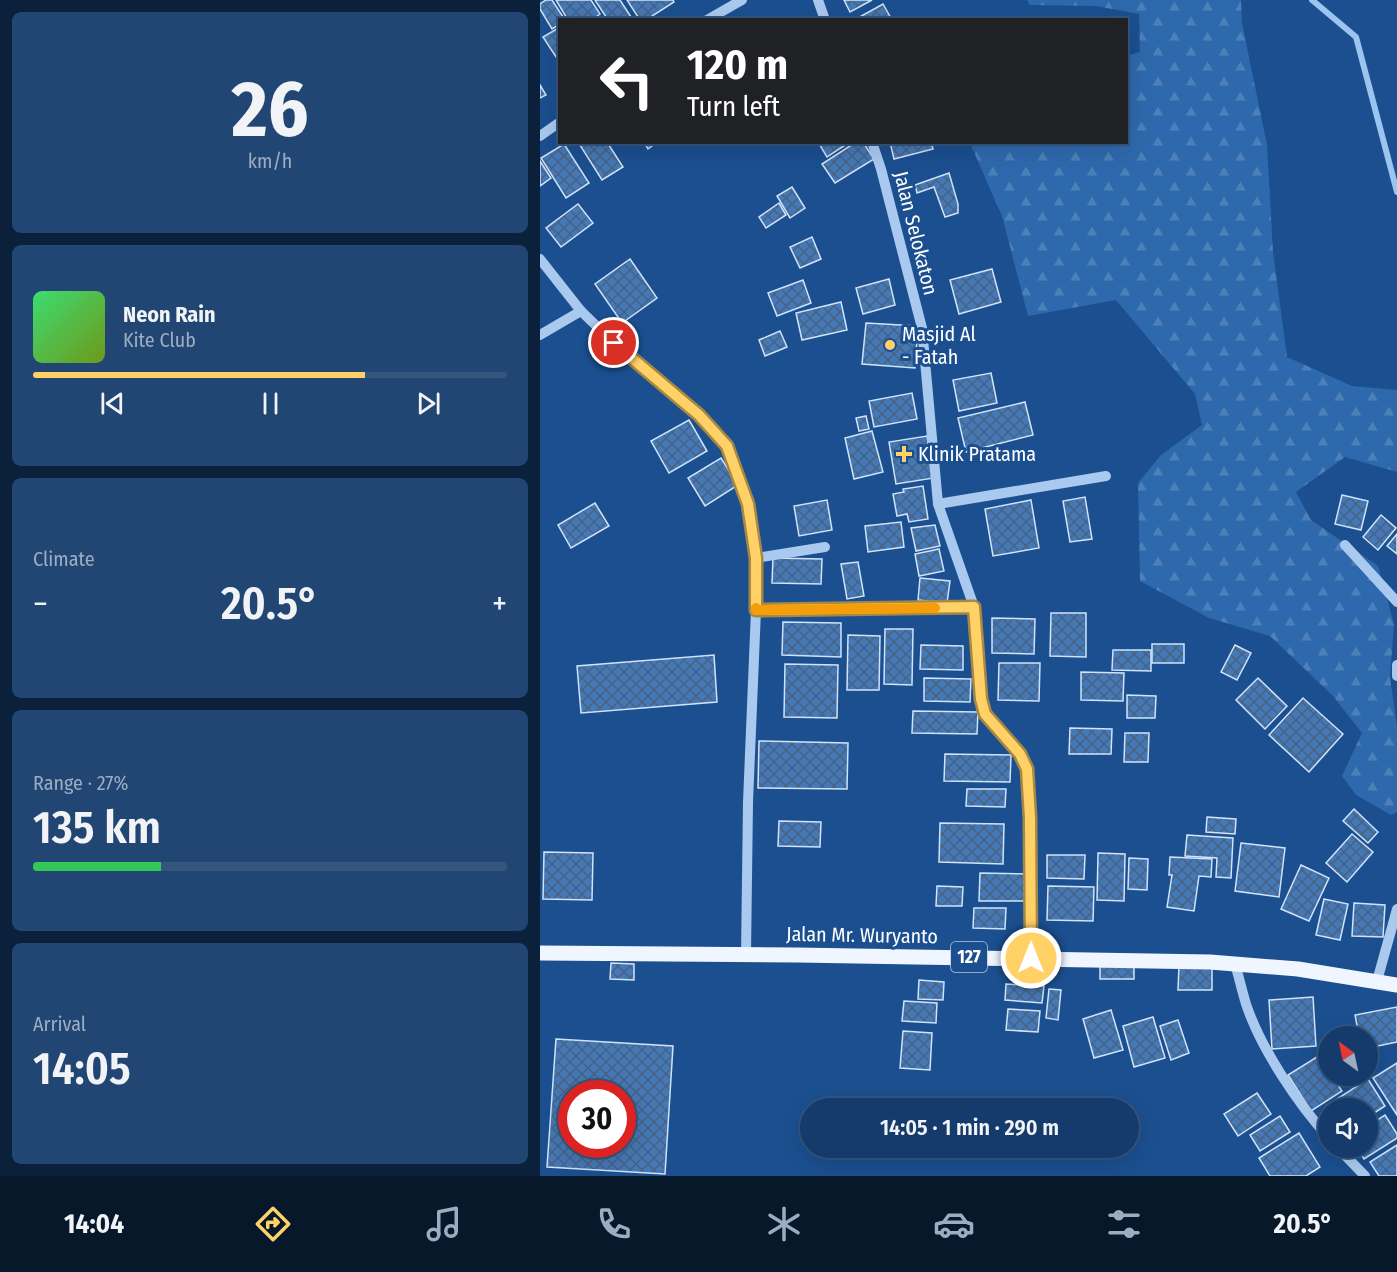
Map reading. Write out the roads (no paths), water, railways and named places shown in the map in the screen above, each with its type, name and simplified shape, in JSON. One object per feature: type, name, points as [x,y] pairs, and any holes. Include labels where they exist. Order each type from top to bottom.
[{"type":"main road","name":"Jalan Mr. Wuryanto","points":[[540,953],[1142,960],[1298,969],[1397,985]]},
{"type":"street","points":[[710,18],[742,0]]},
{"type":"street","points":[[818,0],[824,18]]},
{"type":"street","points":[[540,136],[558,123]]},
{"type":"street","name":"Jalan Selokaton","points":[[873,144],[922,328],[938,504],[974,607],[981,699],[985,714],[1020,754],[1027,769],[1030,818],[1031,958]]},
{"type":"street","points":[[540,259],[581,311],[614,343],[699,415],[727,446],[748,504],[756,558],[756,610],[750,754],[746,955]]},
{"type":"street","points":[[540,335],[581,311]]},
{"type":"street","points":[[938,504],[1106,476]]},
{"type":"street","points":[[1344,545],[1397,602]]},
{"type":"street","points":[[756,558],[825,547]]},
{"type":"street","points":[[756,610],[974,607]]},
{"type":"street","points":[[1397,665],[1397,676]]},
{"type":"street","points":[[1377,981],[1397,909]]},
{"type":"street","points":[[1235,964],[1246,1005],[1267,1051],[1318,1125]]},
{"type":"street","points":[[1348,1158],[1365,1176]]},
{"type":"waterway","points":[[1312,0],[1356,37],[1397,192]]},
{"type":"place","name":"Masjid Al - Fatah","points":[[890,345]]},
{"type":"place","name":"Klinik Pratama","points":[[904,454]]}]
